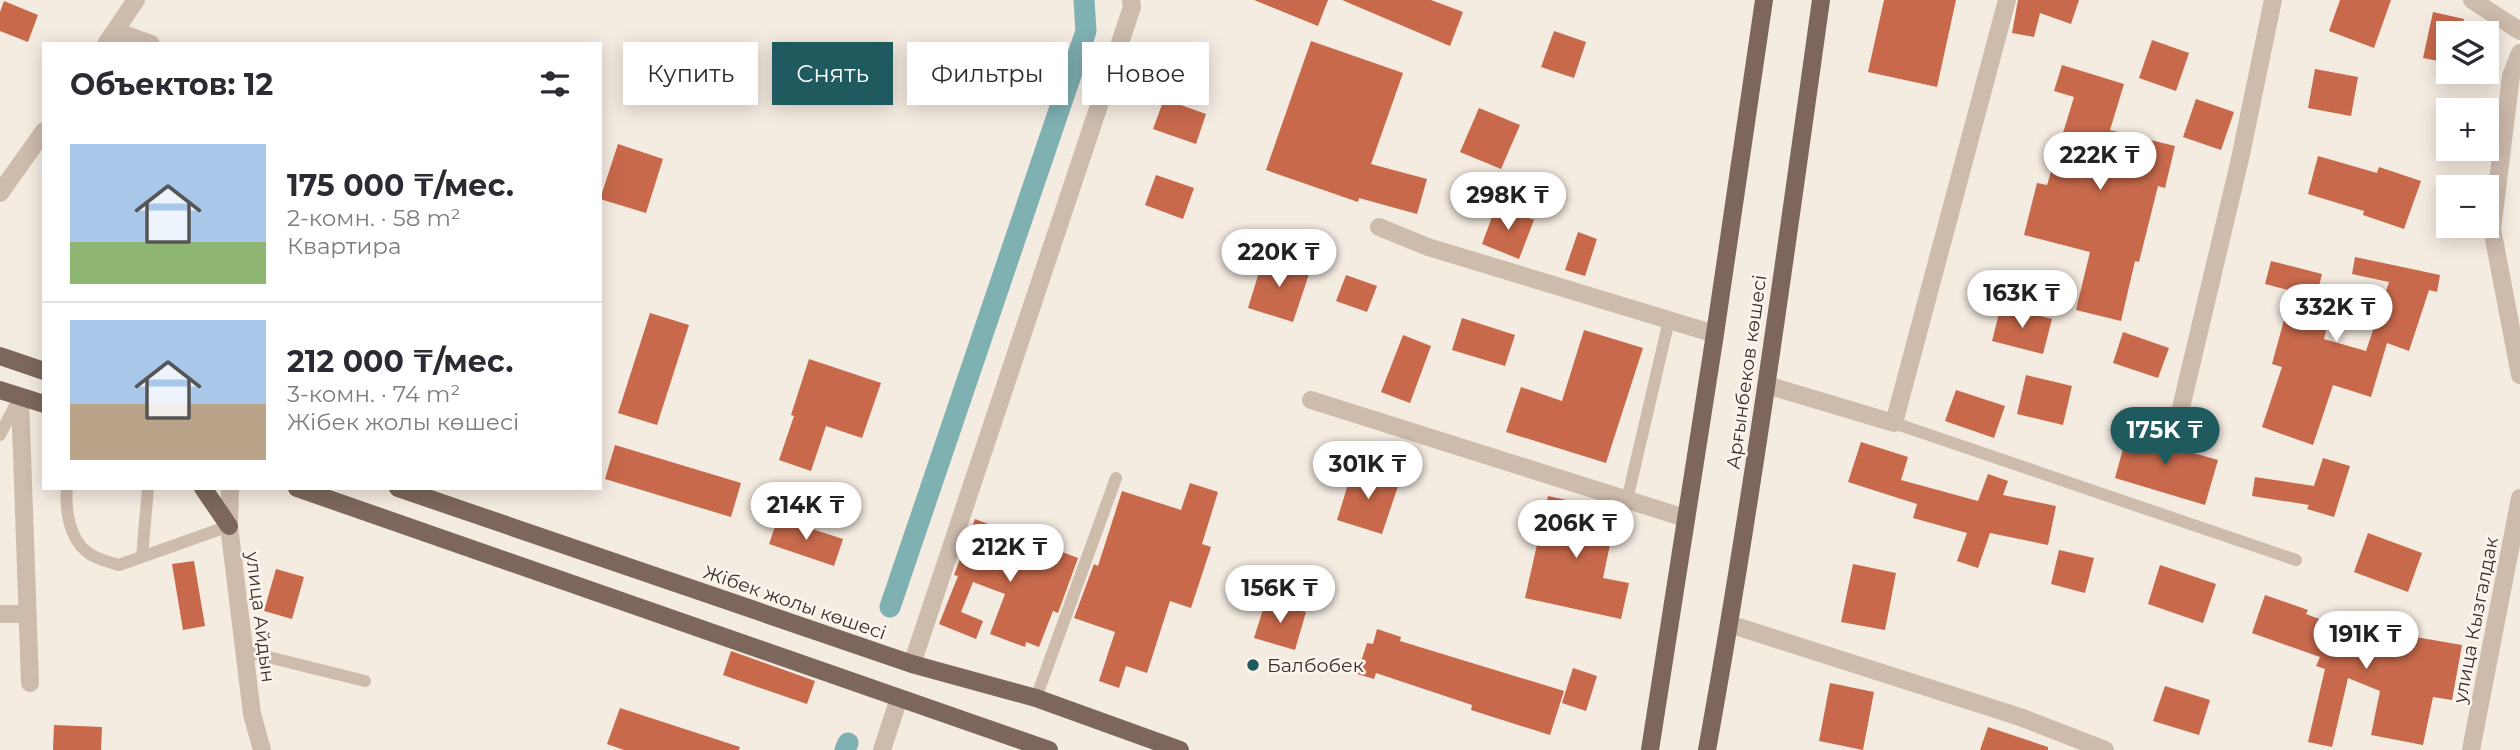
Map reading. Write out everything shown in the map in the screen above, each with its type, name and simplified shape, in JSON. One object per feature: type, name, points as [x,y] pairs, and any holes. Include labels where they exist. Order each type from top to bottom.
[{"type":"main road","name":"Арғынбеков көшесі","points":[[1650,750],[1764,0]]},
{"type":"main road","name":"Арғынбеков көшесі","points":[[1707,750],[1766,385],[1821,0]]},
{"type":"main road","points":[[0,356],[42,369]]},
{"type":"main road","points":[[0,390],[42,403]]},
{"type":"main road","points":[[204,490],[229,526]]},
{"type":"main road","points":[[303,490],[1049,750]]},
{"type":"main road","name":"Жібек жолы көшесі","points":[[404,490],[912,664],[1036,698],[1180,750]]},
{"type":"street","points":[[136,0],[110,37],[139,42]]},
{"type":"street","points":[[1766,385],[1895,423],[2007,0]]},
{"type":"street","points":[[2175,433],[2240,159],[2273,0]]},
{"type":"street","points":[[2472,0],[2520,31]]},
{"type":"street","points":[[912,664],[1134,2]]},
{"type":"street","points":[[2520,53],[2492,229],[2520,374]]},
{"type":"street","points":[[0,193],[42,134]]},
{"type":"street","points":[[1379,227],[1428,247],[1715,334]]},
{"type":"street","points":[[20,397],[30,683]]},
{"type":"street","points":[[1311,400],[1685,518]]},
{"type":"street","name":"улица Айдын","points":[[230,490],[229,526],[244,650],[252,714],[262,750]]},
{"type":"street","name":"улица Кызгалдак","points":[[2471,750],[2520,498]]},
{"type":"street","points":[[0,614],[26,614]]},
{"type":"street","points":[[1729,624],[2020,718],[2105,750]]},
{"type":"street","points":[[882,750],[899,698]]},
{"type":"lane","points":[[1627,500],[1669,320]]},
{"type":"lane","points":[[0,435],[20,397]]},
{"type":"lane","points":[[1895,423],[2296,561]]},
{"type":"lane","points":[[1036,698],[1116,478]]},
{"type":"lane","points":[[67,490],[68,516],[74,534],[88,553],[119,565],[229,526]]},
{"type":"lane","points":[[142,557],[148,490]]},
{"type":"lane","points":[[244,650],[365,681]]},
{"type":"building","points":[[1254,0],[1328,0],[1318,26]]},
{"type":"building","points":[[1342,0],[1431,0],[1463,12],[1450,46]]},
{"type":"building","points":[[1884,0],[1956,0],[1937,87],[1868,72]]},
{"type":"building","points":[[2018,0],[2079,0],[2071,24],[2040,13],[2034,37],[2012,33]]},
{"type":"building","points":[[2340,0],[2391,0],[2374,48],[2329,31]]},
{"type":"building","points":[[4,1],[38,15],[28,42],[0,31],[0,12]]},
{"type":"building","points":[[2433,12],[2464,19],[2436,21],[2436,61],[2423,58]]},
{"type":"building","points":[[1554,31],[1586,42],[1574,78],[1541,67]]},
{"type":"building","points":[[2152,40],[2189,53],[2176,91],[2139,78]]},
{"type":"building","points":[[1311,41],[1403,73],[1371,164],[1427,179],[1417,214],[1359,198],[1358,202],[1266,170]]},
{"type":"building","points":[[2062,65],[2124,84],[2110,130],[2175,146],[2165,188],[2158,186],[2139,262],[2135,261],[2121,321],[2076,310],[2090,252],[2024,235],[2037,183],[2047,185],[2074,97],[2054,91]]},
{"type":"building","points":[[2315,69],[2358,77],[2351,116],[2308,108]]},
{"type":"building","points":[[2196,99],[2234,112],[2221,150],[2183,137]]},
{"type":"building","points":[[1162,105],[1181,105],[1206,114],[1196,144],[1153,129]]},
{"type":"building","points":[[1479,108],[1520,125],[1501,169],[1460,152]]},
{"type":"building","points":[[618,144],[663,159],[646,213],[602,200]]},
{"type":"building","points":[[2318,156],[2377,173],[2379,167],[2421,181],[2404,229],[2363,215],[2364,211],[2308,194]]},
{"type":"building","points":[[1156,175],[1194,188],[1183,219],[1145,205]]},
{"type":"building","points":[[1496,206],[1534,220],[1519,259],[1482,244]]},
{"type":"building","points":[[1578,232],[1597,239],[1585,276],[1565,270]]},
{"type":"building","points":[[1264,256],[1310,271],[1293,322],[1248,308]]},
{"type":"building","points":[[2355,257],[2440,275],[2437,292],[2429,290],[2409,351],[2387,343],[2371,397],[2333,385],[2313,445],[2262,427],[2282,367],[2272,364],[2292,291],[2265,284],[2271,261],[2322,274],[2311,318],[2328,323],[2324,339],[2366,351],[2389,282],[2352,274]]},
{"type":"building","points":[[1346,275],[1377,286],[1367,312],[1336,301]]},
{"type":"building","points":[[2001,306],[2052,319],[2043,354],[1992,341]]},
{"type":"building","points":[[650,313],[689,325],[657,425],[618,413]]},
{"type":"building","points":[[1462,318],[1515,335],[1505,366],[1452,350]]},
{"type":"building","points":[[1584,330],[1643,348],[1606,463],[1506,432],[1521,387],[1562,401]]},
{"type":"building","points":[[2123,332],[2169,348],[2158,378],[2113,363]]},
{"type":"building","points":[[1403,335],[1431,346],[1410,403],[1381,392]]},
{"type":"building","points":[[809,359],[881,383],[862,438],[826,426],[811,471],[779,460]]},
{"type":"building","points":[[2026,375],[2072,386],[2063,425],[2017,414]]},
{"type":"building","points":[[1956,390],[2005,406],[1994,438],[1945,421]]},
{"type":"building","points":[[2129,427],[2164,436],[2170,443],[2169,446],[2218,460],[2205,505],[2115,478]]},
{"type":"building","points":[[1861,442],[1908,457],[1901,480],[1978,501],[1988,474],[2008,481],[2003,495],[2056,506],[2048,545],[1990,533],[1978,568],[1957,561],[1967,533],[1913,518],[1917,504],[1848,482]]},
{"type":"building","points":[[615,445],[741,483],[731,517],[605,479]]},
{"type":"building","points":[[2323,458],[2350,466],[2334,517],[2307,509],[2309,505],[2252,496],[2255,477],[2314,486]]},
{"type":"building","points":[[1353,468],[1399,483],[1382,534],[1337,520]]},
{"type":"building","points":[[1190,483],[1218,492],[1202,544],[1211,547],[1191,608],[1170,601],[1147,673],[1126,666],[1119,688],[1099,681],[1115,632],[1074,618],[1094,564],[1098,566],[1122,491],[1181,510]]},
{"type":"building","points":[[1548,496],[1617,511],[1603,578],[1629,583],[1621,619],[1525,598]]},
{"type":"building","points":[[778,518],[843,539],[834,566],[769,544]]},
{"type":"building","points":[[975,519],[1078,558],[1058,613],[1053,611],[1039,647],[1026,642],[1025,647],[990,634],[1005,594],[973,582],[961,612],[983,621],[976,639],[939,624],[958,576],[954,575]]},
{"type":"building","points":[[2368,533],[2422,553],[2408,592],[2354,572]]},
{"type":"building","points":[[2059,550],[2094,558],[2085,593],[2051,584]]},
{"type":"building","points":[[194,561],[205,626],[183,630],[172,564]]},
{"type":"building","points":[[1853,564],[1896,573],[1885,630],[1841,622]]},
{"type":"building","points":[[2160,565],[2216,584],[2203,623],[2148,604]]},
{"type":"building","points":[[276,569],[304,577],[292,619],[264,611]]},
{"type":"building","points":[[2265,595],[2308,610],[2306,614],[2401,650],[2404,635],[2462,645],[2452,700],[2433,697],[2423,745],[2371,735],[2380,691],[2348,678],[2332,747],[2308,742],[2325,669],[2316,666],[2320,657],[2252,633]]},
{"type":"building","points":[[1266,600],[1306,612],[1295,650],[1254,638]]},
{"type":"building","points":[[1377,629],[1401,637],[1400,641],[1564,691],[1550,735],[1471,710],[1472,705],[1376,673],[1374,679],[1357,674],[1367,643],[1373,644]]},
{"type":"building","points":[[731,651],[815,681],[807,704],[723,675]]},
{"type":"building","points":[[1573,668],[1597,676],[1586,711],[1562,703]]},
{"type":"building","points":[[1830,683],[1874,692],[1863,750],[1819,741]]},
{"type":"building","points":[[2165,686],[2210,700],[2199,735],[2153,721]]},
{"type":"building","points":[[620,708],[740,747],[739,750],[624,750],[607,744]]},
{"type":"building","points":[[54,725],[102,727],[101,750],[53,750]]},
{"type":"building","points":[[1988,727],[2048,747],[2048,750],[1980,750]]},
{"type":"waterway","points":[[890,607],[1086,31],[1084,0]]},
{"type":"waterway","points":[[845,750],[848,743]]},
{"type":"place","name":"Балбобек","points":[[1253,665]]}]
